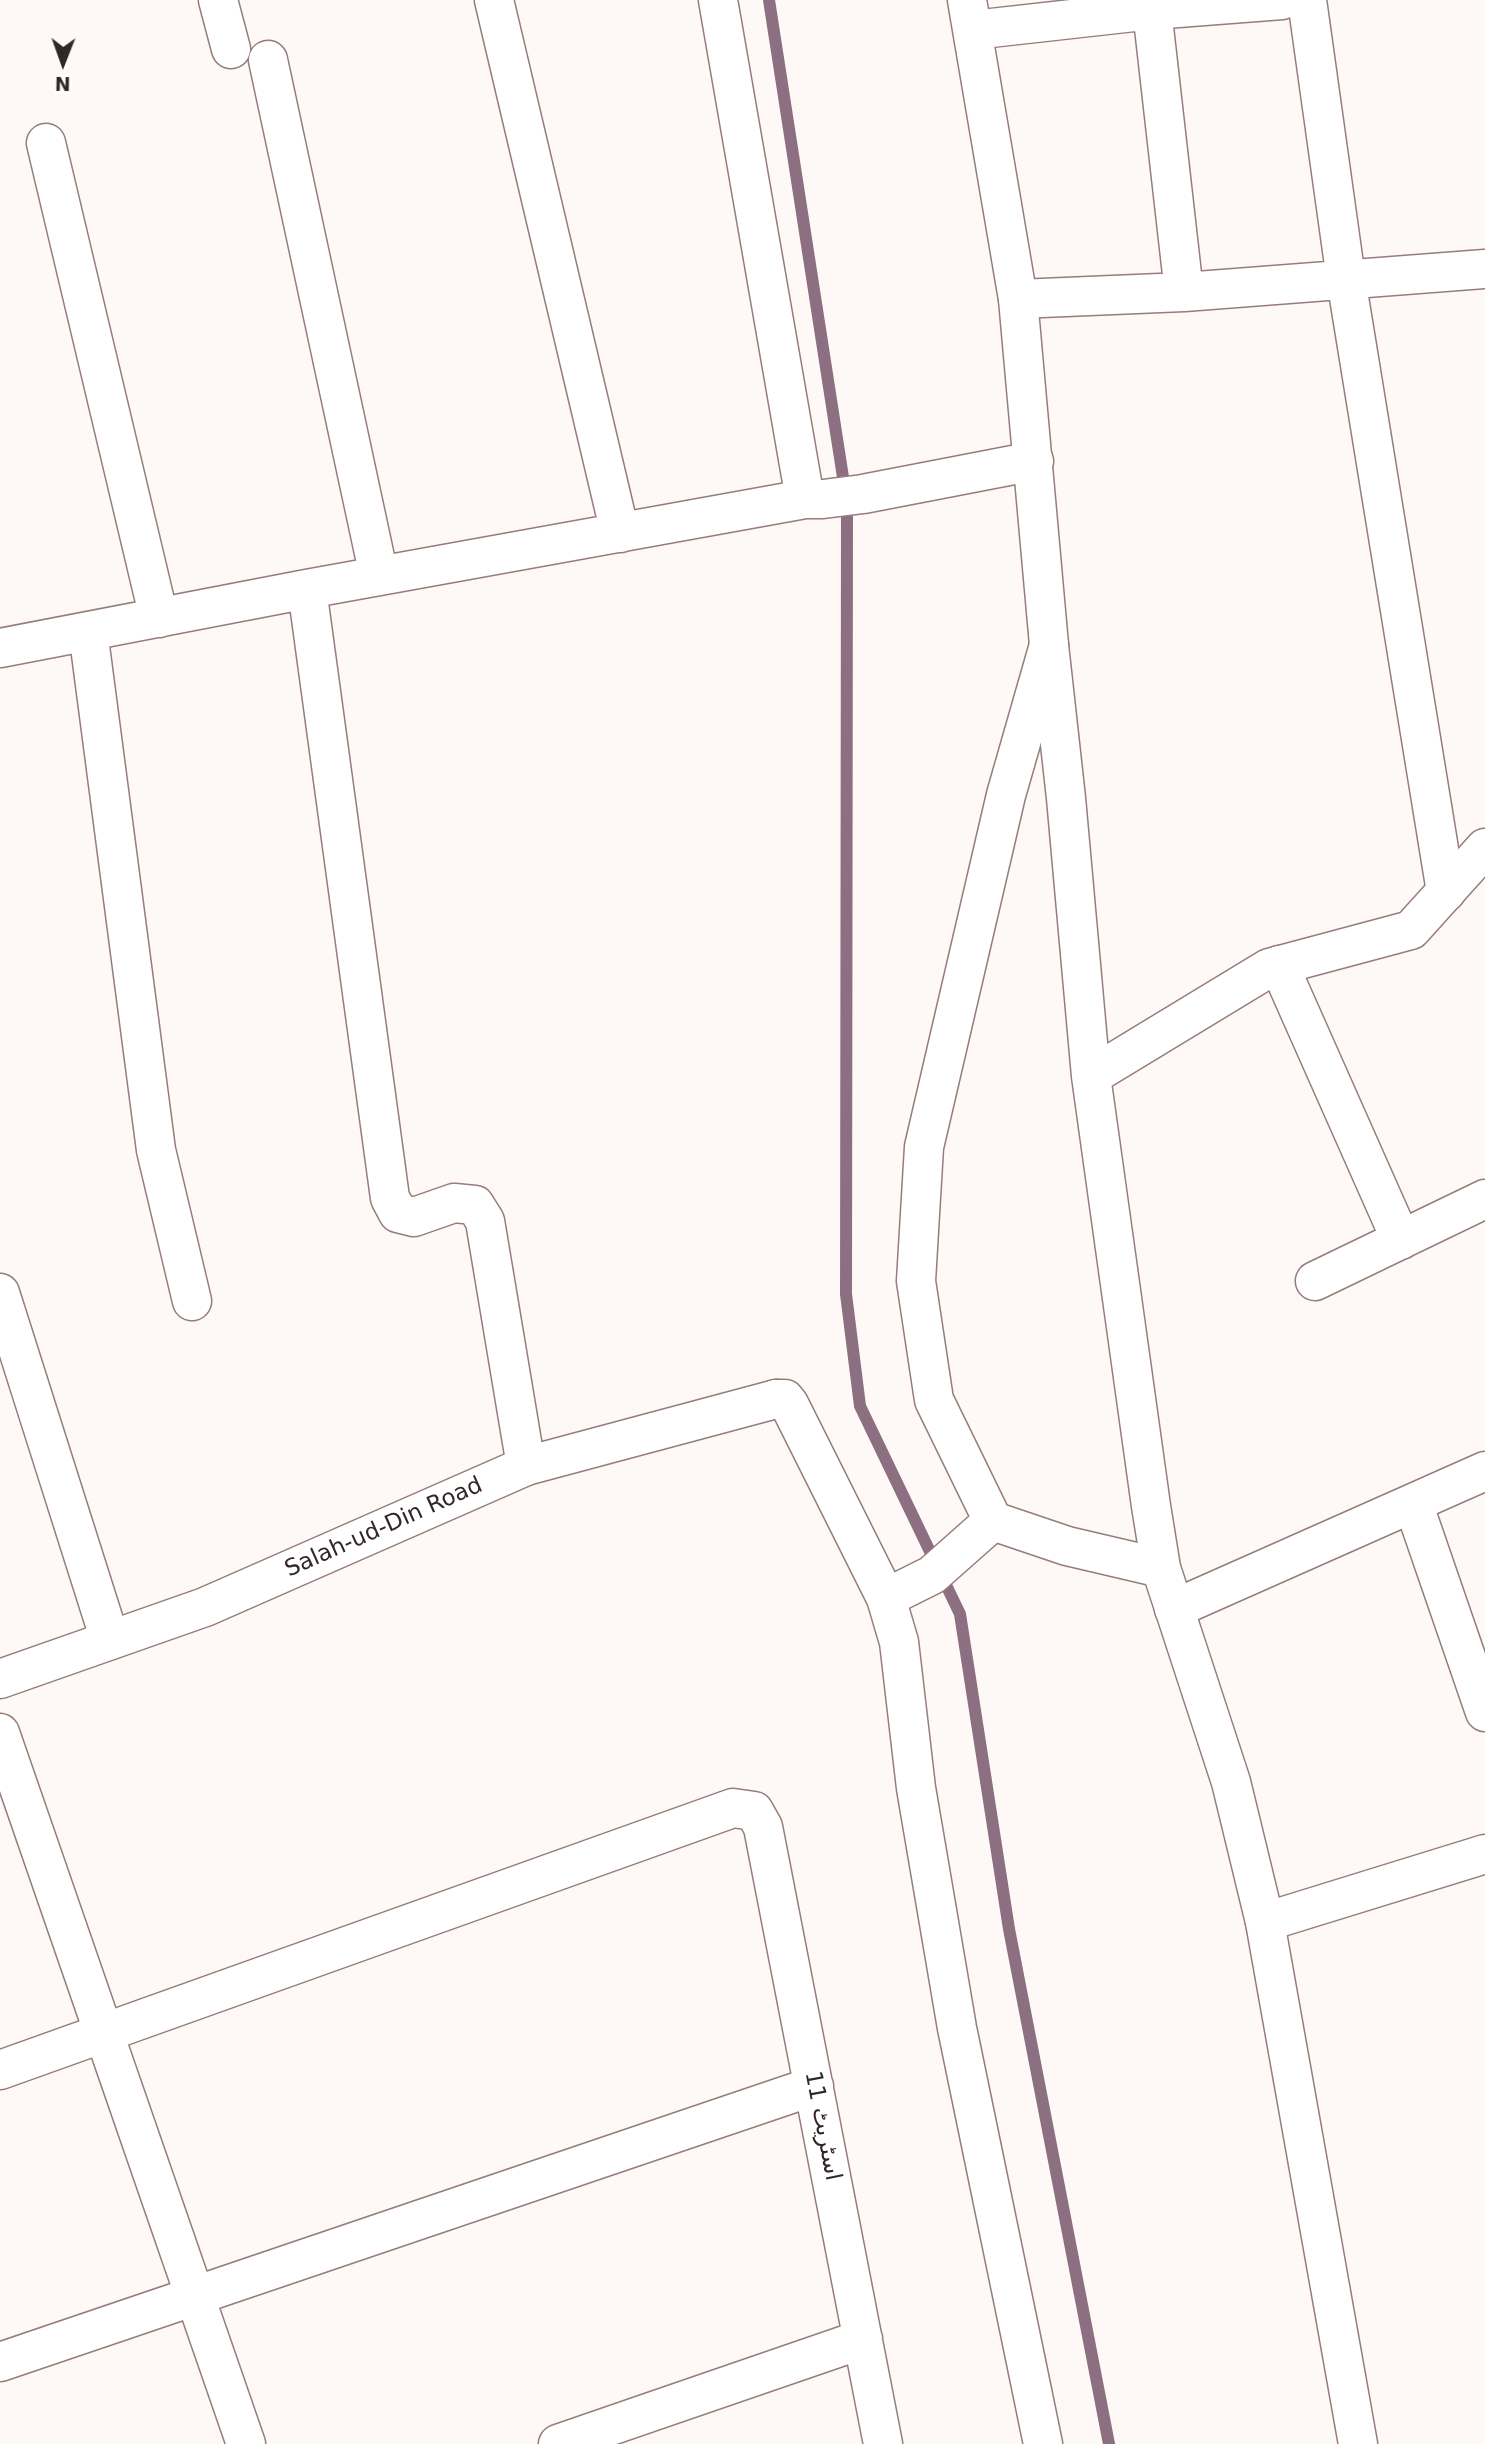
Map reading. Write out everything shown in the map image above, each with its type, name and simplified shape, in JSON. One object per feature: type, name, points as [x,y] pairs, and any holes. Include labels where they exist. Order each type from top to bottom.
[{"type":"street","points":[[218,0],[231,49]]},
{"type":"street","points":[[494,0],[620,533]]},
{"type":"street","points":[[718,0],[814,499]]},
{"type":"street","points":[[1282,0],[1152,10],[970,15],[1018,299],[1091,1076],[1161,1568],[1231,1782],[1265,1922],[1358,2444]]},
{"type":"street","points":[[1307,0],[1346,279],[1446,892]]},
{"type":"street","points":[[1152,10],[1185,292]]},
{"type":"street","points":[[268,60],[379,576]]},
{"type":"street","points":[[46,143],[159,618]]},
{"type":"street","points":[[1018,299],[1185,292],[1485,269]]},
{"type":"street","points":[[0,648],[307,589],[814,499],[863,494],[1034,461]]},
{"type":"street","points":[[307,589],[390,1198],[398,1213],[414,1217],[454,1203],[475,1205],[485,1221],[526,1466]]},
{"type":"street","points":[[88,631],[156,1150],[192,1301]]},
{"type":"street","points":[[1049,645],[1006,795],[924,1147],[916,1281],[934,1400],[993,1521],[1067,1546],[1161,1568]]},
{"type":"street","points":[[1091,1076],[1269,968],[1411,930],[1446,892],[1482,860]]},
{"type":"street","points":[[1279,965],[1401,1240]]},
{"type":"street","points":[[1315,1282],[1485,1199]]},
{"type":"street","points":[[0,1293],[110,1640]]},
{"type":"street","name":"Salah-ud-Din Road","points":[[0,1679],[205,1607],[526,1466],[776,1399],[785,1399],[789,1404],[886,1598]]},
{"type":"street","points":[[1174,1609],[1485,1471]]},
{"type":"street","points":[[1413,1503],[1485,1712]]},
{"type":"street","points":[[993,1521],[932,1574],[886,1598],[899,1642],[916,1788],[957,2028],[1043,2444]]},
{"type":"street","points":[[0,1733],[246,2444]]},
{"type":"street","name":"اسٹریٹ 11","points":[[104,2034],[733,1808],[754,1811],[763,1827],[883,2444]]},
{"type":"street","points":[[1265,1922],[1485,1854]]},
{"type":"street","points":[[0,2070],[104,2034]]},
{"type":"street","points":[[0,2362],[814,2086]]},
{"type":"street","points":[[558,2444],[863,2339]]},
{"type":"waterway","points":[[769,0],[847,503],[846,1294],[860,1406],[960,1614],[1009,1929],[1109,2444]]}]
